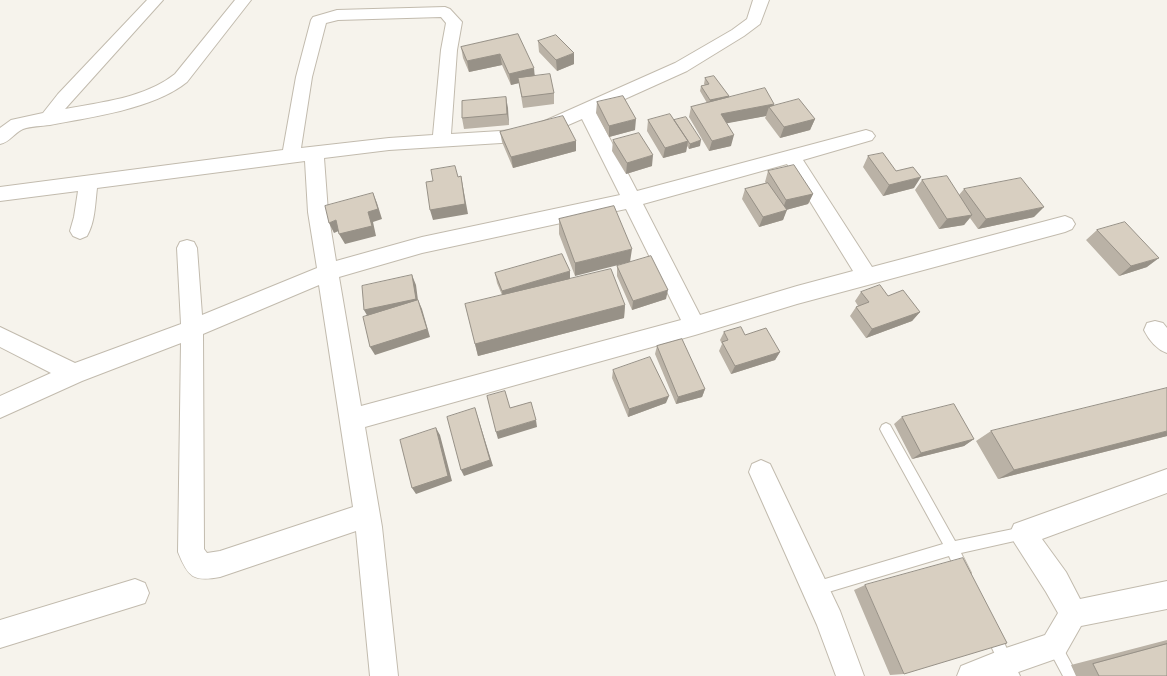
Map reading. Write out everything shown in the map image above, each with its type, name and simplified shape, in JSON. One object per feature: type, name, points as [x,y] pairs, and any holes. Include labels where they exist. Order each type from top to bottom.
[{"type":"street","points":[[48,119],[64,98],[155,0]]},
{"type":"street","points":[[0,138],[17,124],[115,106],[140,99],[171,86],[181,78],[243,0]]},
{"type":"street","points":[[0,194],[314,153],[442,140],[517,136],[546,128],[681,67],[738,33],[754,20],[762,0]]},
{"type":"street","points":[[291,156],[304,77],[319,20],[337,15],[445,12],[454,22],[442,140]]},
{"type":"street","points":[[586,109],[695,326]]},
{"type":"street","points":[[0,407],[74,374],[192,329],[328,272],[422,245],[632,200],[866,136]]},
{"type":"street","points":[[314,153],[318,212],[368,521],[384,676]]},
{"type":"street","points":[[790,156],[868,277]]},
{"type":"street","points":[[80,231],[84,217],[88,183]]},
{"type":"street","points":[[351,420],[695,326],[797,295],[1065,224]]},
{"type":"street","points":[[187,248],[192,329],[191,552],[197,562],[203,567],[220,564],[368,521]]},
{"type":"street","points":[[0,336],[74,374]]},
{"type":"street","points":[[761,472],[830,621],[850,676]]},
{"type":"street","points":[[1073,614],[1056,582],[1023,533],[1167,480]]},
{"type":"street","points":[[0,634],[135,593]]},
{"type":"street","points":[[971,676],[1009,669],[1054,646],[1073,614],[1167,595]]},
{"type":"lane","points":[[886,429],[952,548],[969,583]]},
{"type":"lane","points":[[815,589],[952,548],[1023,533]]},
{"type":"lane","points":[[986,619],[1009,669]]},
{"type":"lane","points":[[1054,646],[1071,676]]},
{"type":"building","points":[[518,34],[534,68],[509,74],[500,54],[467,61],[461,47]]},
{"type":"building","points":[[556,35],[574,53],[556,60],[538,41]]},
{"type":"building","points":[[550,74],[554,93],[522,97],[518,78]]},
{"type":"building","points":[[714,76],[729,96],[710,100],[701,86],[709,84],[705,78]]},
{"type":"building","points":[[765,88],[774,104],[721,114],[734,135],[712,141],[691,107]]},
{"type":"building","points":[[623,96],[636,119],[609,126],[597,102]]},
{"type":"building","points":[[506,97],[507,114],[462,118],[462,101]]},
{"type":"building","points":[[799,99],[815,119],[784,127],[769,107]]},
{"type":"building","points":[[670,114],[688,141],[665,148],[648,120]]},
{"type":"building","points":[[563,116],[576,141],[511,157],[500,132]]},
{"type":"building","points":[[686,117],[701,140],[690,144],[674,120]]},
{"type":"building","points":[[639,133],[653,155],[627,163],[613,140]]},
{"type":"building","points":[[883,153],[896,171],[913,167],[921,177],[889,185],[868,156]]},
{"type":"building","points":[[794,165],[813,194],[786,200],[768,171]]},
{"type":"building","points":[[455,166],[458,177],[461,176],[465,204],[430,210],[426,182],[433,181],[431,170]]},
{"type":"building","points":[[947,176],[972,215],[947,219],[922,180]]},
{"type":"building","points":[[1021,178],[1044,207],[986,219],[964,189]]},
{"type":"building","points":[[768,183],[787,210],[763,217],[745,189]]},
{"type":"building","points":[[373,193],[378,209],[368,212],[372,226],[339,234],[336,220],[329,223],[325,206]]},
{"type":"building","points":[[614,206],[632,249],[575,263],[559,219]]},
{"type":"building","points":[[1125,222],[1159,258],[1131,266],[1097,230]]},
{"type":"building","points":[[562,254],[570,271],[502,291],[495,273]]},
{"type":"building","points":[[651,256],[668,290],[633,301],[617,266]]},
{"type":"building","points":[[611,269],[625,305],[475,344],[465,304]]},
{"type":"building","points":[[412,275],[416,299],[364,310],[362,286]]},
{"type":"building","points":[[880,285],[888,296],[903,290],[920,312],[872,329],[856,307],[869,302],[861,292]]},
{"type":"building","points":[[418,300],[427,329],[370,347],[363,317]]},
{"type":"building","points":[[741,327],[745,335],[766,328],[780,352],[735,366],[722,342],[728,340],[724,332]]},
{"type":"building","points":[[682,339],[705,389],[678,397],[657,346]]},
{"type":"building","points":[[650,357],[669,396],[629,409],[613,370]]},
{"type":"building","points":[[1167,388],[1167,431],[1014,470],[991,431]]},
{"type":"building","points":[[505,391],[510,408],[531,402],[536,420],[496,432],[487,396]]},
{"type":"building","points":[[954,404],[974,439],[921,453],[902,417]]},
{"type":"building","points":[[475,408],[490,460],[461,470],[447,417]]},
{"type":"building","points":[[436,428],[448,476],[412,488],[400,440]]},
{"type":"building","points":[[963,558],[1007,643],[904,674],[865,585]]},
{"type":"building","points":[[1167,644],[1167,676],[1099,676],[1093,664]]}]
